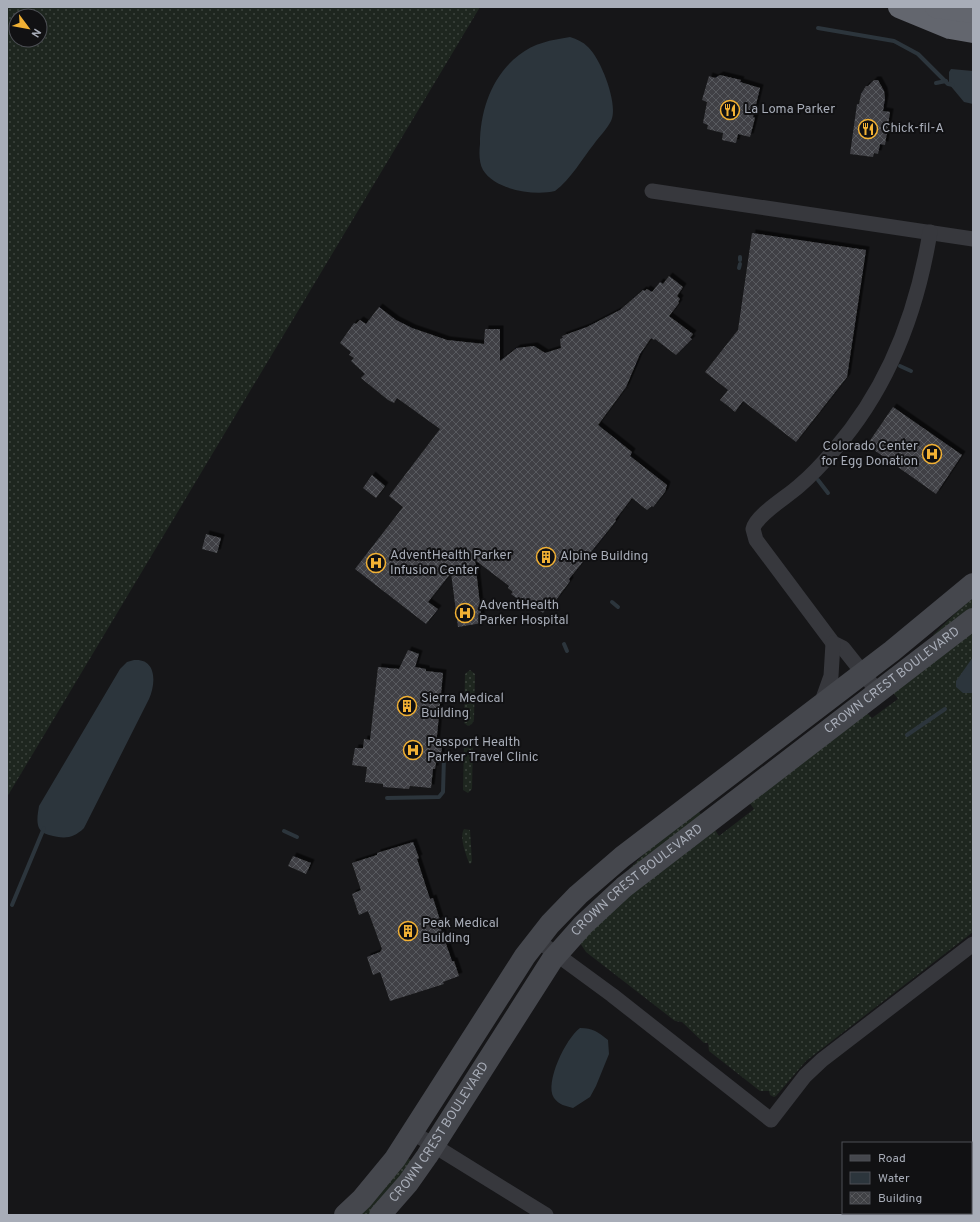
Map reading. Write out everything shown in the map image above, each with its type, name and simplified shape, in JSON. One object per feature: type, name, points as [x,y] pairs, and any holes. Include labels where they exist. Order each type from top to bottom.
[{"type":"highway","points":[[899,7],[950,28],[973,32]]},
{"type":"highway","points":[[936,7],[973,12]]},
{"type":"main road","name":"CROWN CREST BOULEVARD","points":[[929,619],[946,596],[973,567]]},
{"type":"main road","name":"CROWN CREST BOULEVARD","points":[[345,1215],[384,1172],[412,1132],[537,940],[561,911],[596,878],[862,673],[973,584]]},
{"type":"main road","name":"CROWN CREST BOULEVARD","points":[[380,1215],[408,1183],[557,954],[579,928],[611,898],[973,619]]},
{"type":"street","points":[[652,191],[973,239]]},
{"type":"street","points":[[878,692],[843,648],[833,643],[756,540],[753,529],[759,518],[798,487],[823,463],[846,435],[872,398],[895,357],[909,321],[922,279],[930,232]]},
{"type":"street","points":[[821,704],[831,676],[833,643]]},
{"type":"street","points":[[708,791],[723,811]]},
{"type":"street","points":[[537,940],[771,1120],[805,1076],[822,1060],[973,944]]},
{"type":"street","points":[[412,1132],[546,1215]]},
{"type":"shaded area","points":[[7,7],[480,7],[7,797]]},
{"type":"shaded area","points":[[973,596],[973,608],[936,637],[933,635]]},
{"type":"shaded area","points":[[973,629],[973,932],[806,1061],[776,1096],[774,1097],[770,1095],[769,1091],[760,1091],[709,1051],[708,1043],[704,1043],[682,1022],[675,1021],[586,952],[580,943],[603,916],[715,830],[719,836],[754,809],[749,802],[866,712],[872,718],[898,699],[892,691]]},
{"type":"shaded area","points":[[470,670],[475,674],[474,720],[472,724],[468,726],[464,723],[465,674]]},
{"type":"shaded area","points":[[466,738],[470,738],[473,742],[472,789],[468,793],[463,790],[464,742]]},
{"type":"shaded area","points":[[697,809],[702,816],[630,871],[629,869],[662,836]]},
{"type":"shaded area","points":[[464,829],[470,830],[472,862],[470,864],[466,855],[462,836]]},
{"type":"shaded area","points":[[406,1157],[414,1162],[369,1215],[356,1215]]},
{"type":"water","points":[[570,37],[586,45],[593,53],[603,71],[613,104],[611,121],[571,175],[555,191],[537,193],[506,187],[489,177],[483,170],[480,161],[479,150],[482,119],[489,95],[502,73],[519,55],[543,43]]},
{"type":"water","points":[[951,69],[973,71],[973,104],[964,102],[949,84],[949,72]]},
{"type":"water","points":[[973,657],[973,693],[963,693],[956,687],[956,681]]},
{"type":"water","points":[[142,660],[151,668],[153,673],[153,686],[151,693],[84,828],[80,832],[68,837],[59,837],[42,832],[38,825],[39,806],[120,669],[127,662]]},
{"type":"water","points":[[580,1028],[595,1031],[608,1040],[609,1054],[590,1097],[573,1108],[560,1104],[554,1098],[552,1082],[554,1072],[563,1051],[574,1033]]},
{"type":"building","name":"La Loma Parker","points":[[720,75],[741,80],[740,82],[760,88],[750,137],[738,134],[736,143],[722,140],[723,133],[707,129],[708,125],[703,123],[707,102],[702,100],[709,76],[715,78]]},
{"type":"building","name":"Chick-fil-A","points":[[874,80],[878,80],[884,91],[885,98],[883,111],[890,112],[885,145],[880,144],[878,154],[874,153],[873,157],[850,154],[857,104],[859,104],[861,94],[866,86]]},
{"type":"building","points":[[752,233],[866,250],[847,377],[796,442],[743,401],[735,412],[720,400],[728,390],[705,372],[738,330]]},
{"type":"building","name":"AdventHealth Parker Hospital","points":[[669,276],[683,287],[677,296],[680,299],[678,302],[679,303],[669,316],[693,334],[690,338],[692,339],[676,355],[655,339],[654,340],[651,338],[640,354],[626,387],[598,425],[632,452],[630,456],[667,485],[665,492],[653,507],[652,506],[647,510],[632,498],[615,520],[616,521],[569,579],[570,581],[556,600],[554,598],[543,613],[527,601],[521,598],[519,600],[511,594],[513,592],[508,588],[509,586],[475,560],[482,623],[458,627],[451,573],[428,602],[438,609],[426,624],[355,569],[403,507],[389,496],[440,429],[397,398],[394,403],[388,400],[361,378],[365,374],[351,361],[354,358],[349,355],[351,352],[340,343],[354,323],[356,324],[360,320],[366,324],[379,307],[396,320],[412,328],[447,340],[484,344],[485,329],[500,329],[500,361],[517,348],[534,346],[545,353],[561,348],[560,339],[563,338],[562,336],[587,327],[620,310],[643,290],[645,291],[647,289],[652,292],[660,282],[663,284]]},
{"type":"building","points":[[893,407],[962,455],[936,494],[867,445]]},
{"type":"building","points":[[372,475],[385,486],[376,498],[363,488]]},
{"type":"building","points":[[206,534],[221,538],[217,553],[202,549]]},
{"type":"building","name":"Sierra Medical Building","points":[[408,650],[419,654],[415,667],[426,669],[426,671],[443,673],[436,746],[442,746],[440,763],[436,762],[435,769],[433,769],[431,788],[410,786],[409,789],[383,787],[383,784],[365,782],[367,767],[352,765],[355,748],[363,748],[364,739],[370,740],[378,667],[399,669]]},
{"type":"building","name":"Peak Medical Building","points":[[413,842],[430,899],[433,898],[440,920],[438,921],[459,976],[443,982],[444,984],[390,1001],[380,972],[373,975],[367,957],[380,952],[382,949],[368,911],[359,915],[352,894],[361,890],[352,863],[377,855],[377,853]]},
{"type":"building","points":[[293,856],[311,863],[306,874],[288,866]]},
{"type":"waterway","points":[[818,28],[894,41],[918,54],[948,84],[953,85]]},
{"type":"waterway","points":[[936,83],[946,81]]},
{"type":"waterway","points":[[739,268],[740,264]]},
{"type":"waterway","points":[[900,366],[911,371]]},
{"type":"waterway","points":[[818,480],[828,493]]},
{"type":"waterway","points":[[612,602],[618,607]]},
{"type":"waterway","points":[[564,644],[567,651]]},
{"type":"waterway","points":[[907,735],[945,709]]},
{"type":"waterway","points":[[387,798],[439,797],[443,792],[444,757]]},
{"type":"waterway","points":[[12,905],[44,828]]},
{"type":"waterway","points":[[284,831],[297,837]]},
{"type":"place","name":"La Loma Parker","points":[[730,110]]},
{"type":"place","name":"Chick-fil-A","points":[[868,129]]},
{"type":"place","name":"Colorado Center for Egg Donation","points":[[932,454]]},
{"type":"place","name":"Alpine Building","points":[[546,557]]},
{"type":"place","name":"AdventHealth Parker Infusion Center","points":[[376,563]]},
{"type":"place","name":"AdventHealth Parker Hospital","points":[[465,613]]},
{"type":"place","name":"Sierra Medical Building","points":[[407,706]]},
{"type":"place","name":"Passport Health Parker Travel Clinic","points":[[413,750]]},
{"type":"place","name":"Peak Medical Building","points":[[408,931]]}]
